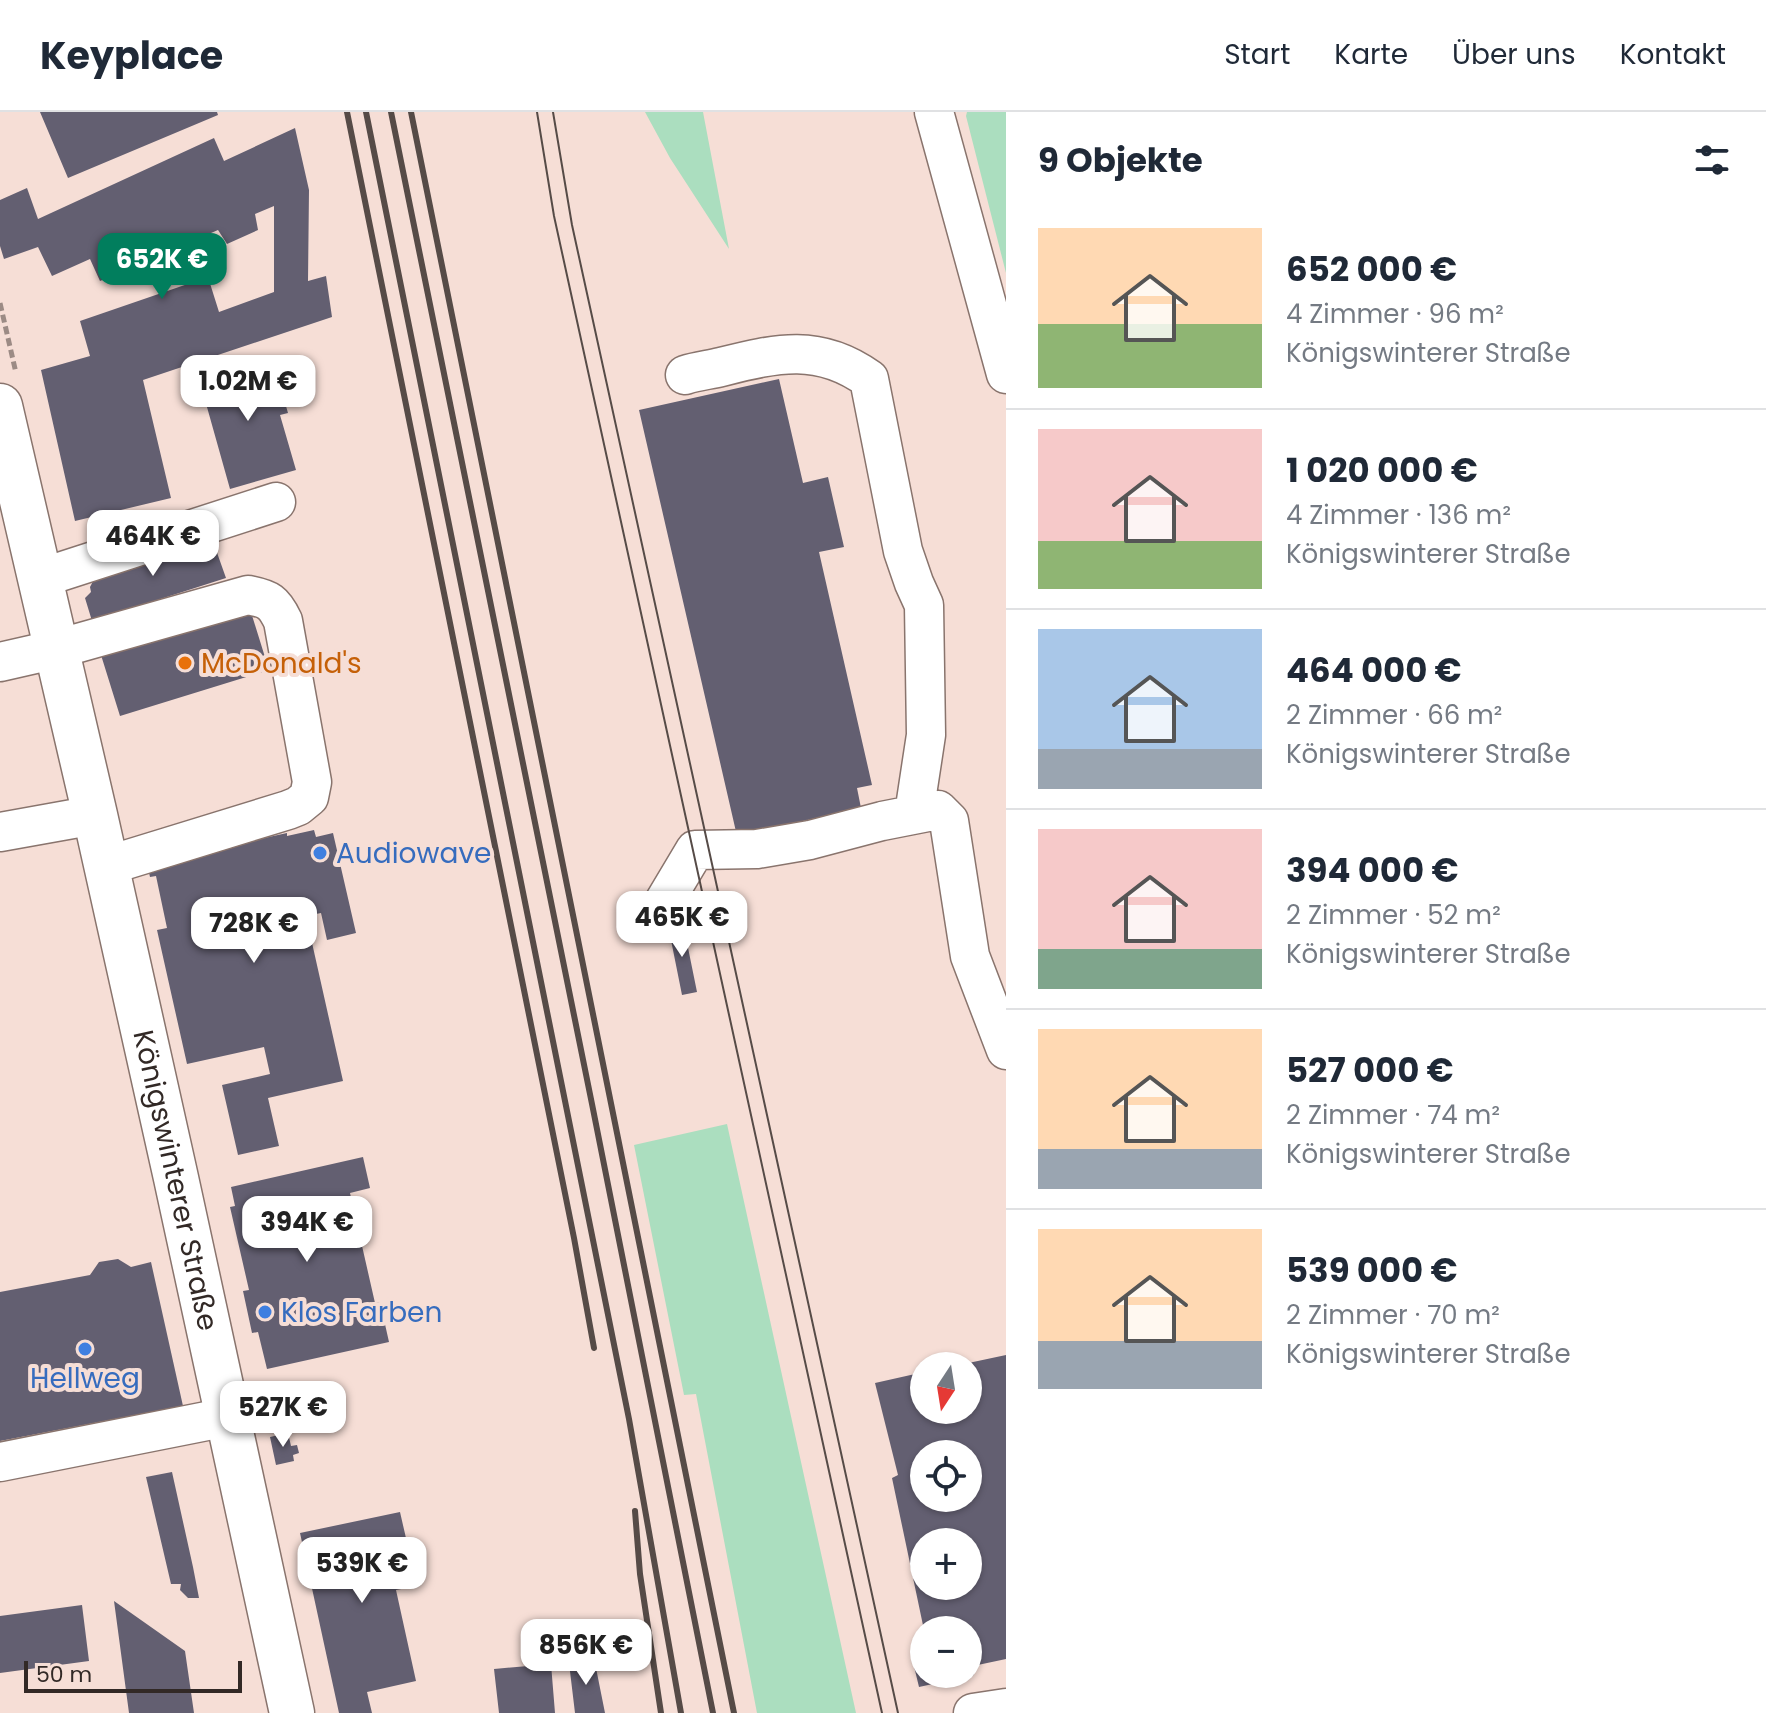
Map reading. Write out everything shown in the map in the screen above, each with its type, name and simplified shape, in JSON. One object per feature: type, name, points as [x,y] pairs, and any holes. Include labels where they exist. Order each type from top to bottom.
[{"type":"main road","name":"Königswinterer Straße","points":[[0,406],[95,815],[292,1713]]},
{"type":"street","points":[[934,112],[1006,374]]},
{"type":"street","points":[[685,375],[775,354],[803,354],[838,362],[869,379],[903,551],[924,605],[926,735],[914,814]]},
{"type":"street","points":[[41,578],[276,502]]},
{"type":"street","points":[[0,662],[248,595],[275,605],[283,621],[312,782],[309,797],[288,810],[106,866]]},
{"type":"street","points":[[658,912],[695,850],[757,849],[938,810],[949,821],[978,1001],[1006,1050]]},
{"type":"street","points":[[0,832],[95,815]]},
{"type":"street","points":[[0,1462],[227,1417]]},
{"type":"street","points":[[973,1713],[1006,1708]]},
{"type":"green space","points":[[645,112],[703,112],[729,249],[670,158]]},
{"type":"green space","points":[[967,112],[1006,112],[1006,273],[966,116]]},
{"type":"green space","points":[[727,1124],[856,1713],[757,1713],[696,1394],[684,1395],[634,1145]]},
{"type":"building","points":[[40,112],[217,112],[218,115],[68,178]]},
{"type":"building","points":[[295,128],[309,190],[308,281],[326,276],[332,317],[143,380],[171,498],[75,521],[41,370],[90,356],[80,321],[208,277],[219,312],[274,292],[274,206],[255,214],[258,230],[227,244],[218,230],[100,281],[90,259],[52,276],[38,247],[4,259],[0,246],[0,200],[27,188],[38,219],[214,138],[224,161]]},
{"type":"building","points":[[273,361],[288,413],[280,415],[296,470],[230,489],[205,400],[190,404],[185,387]]},
{"type":"building","points":[[779,379],[803,483],[828,477],[844,547],[819,552],[872,785],[857,788],[861,808],[737,836],[639,410]]},
{"type":"building","points":[[197,540],[215,547],[226,578],[92,621],[85,598],[91,592],[90,587],[99,570]]},
{"type":"building","name":"McDonald's","points":[[250,609],[269,670],[120,716],[101,655]]},
{"type":"building","points":[[314,830],[316,837],[333,833],[356,933],[327,940],[321,913],[306,916],[343,1081],[268,1098],[279,1146],[238,1155],[222,1085],[270,1074],[264,1047],[187,1064],[157,930],[167,928],[156,876],[150,877],[147,864],[287,833],[287,836]]},
{"type":"building","points":[[683,923],[697,992],[682,995],[668,925]]},
{"type":"building","points":[[363,1157],[370,1188],[350,1193],[375,1303],[380,1302],[389,1342],[267,1369],[258,1332],[252,1333],[243,1291],[249,1290],[230,1207],[235,1206],[231,1187]]},
{"type":"building","name":"Hellweg","points":[[118,1259],[131,1267],[151,1262],[183,1406],[0,1441],[0,1292],[90,1275],[99,1262]]},
{"type":"building","points":[[1006,1355],[1006,1659],[982,1664],[982,1616],[921,1616],[918,1600],[982,1600],[982,1528],[910,1528],[910,1564],[892,1478],[898,1475],[875,1383],[910,1375],[910,1424],[982,1424],[982,1360]]},
{"type":"building","points":[[288,1433],[291,1446],[297,1445],[299,1453],[293,1455],[294,1461],[276,1465],[270,1437]]},
{"type":"building","points":[[172,1472],[199,1598],[188,1598],[180,1590],[181,1584],[171,1584],[146,1477]]},
{"type":"building","points":[[400,1512],[417,1586],[396,1590],[416,1681],[367,1692],[372,1713],[339,1713],[300,1533]]},
{"type":"building","points":[[114,1601],[185,1651],[194,1713],[129,1713]]},
{"type":"building","points":[[82,1605],[89,1661],[0,1673],[0,1616]]},
{"type":"building","points":[[594,1658],[605,1713],[575,1713],[569,1663]]},
{"type":"building","points":[[551,1664],[555,1713],[499,1713],[494,1669]]},
{"type":"tram line","points":[[537,112],[554,216],[882,1713]]},
{"type":"tram line","points":[[553,112],[572,225],[898,1713]]},
{"type":"railway","points":[[347,112],[594,1348]]},
{"type":"railway","points":[[366,112],[629,1419],[681,1713]]},
{"type":"railway","points":[[391,112],[713,1713]]},
{"type":"railway","points":[[411,112],[734,1713]]},
{"type":"railway","points":[[635,1511],[640,1574],[661,1713]]},
{"type":"place","name":"McDonald's","points":[[185,663]]},
{"type":"place","name":"Audiowave","points":[[320,853]]},
{"type":"place","name":"Klos Farben","points":[[265,1312]]},
{"type":"place","name":"Hellweg","points":[[85,1349]]}]
